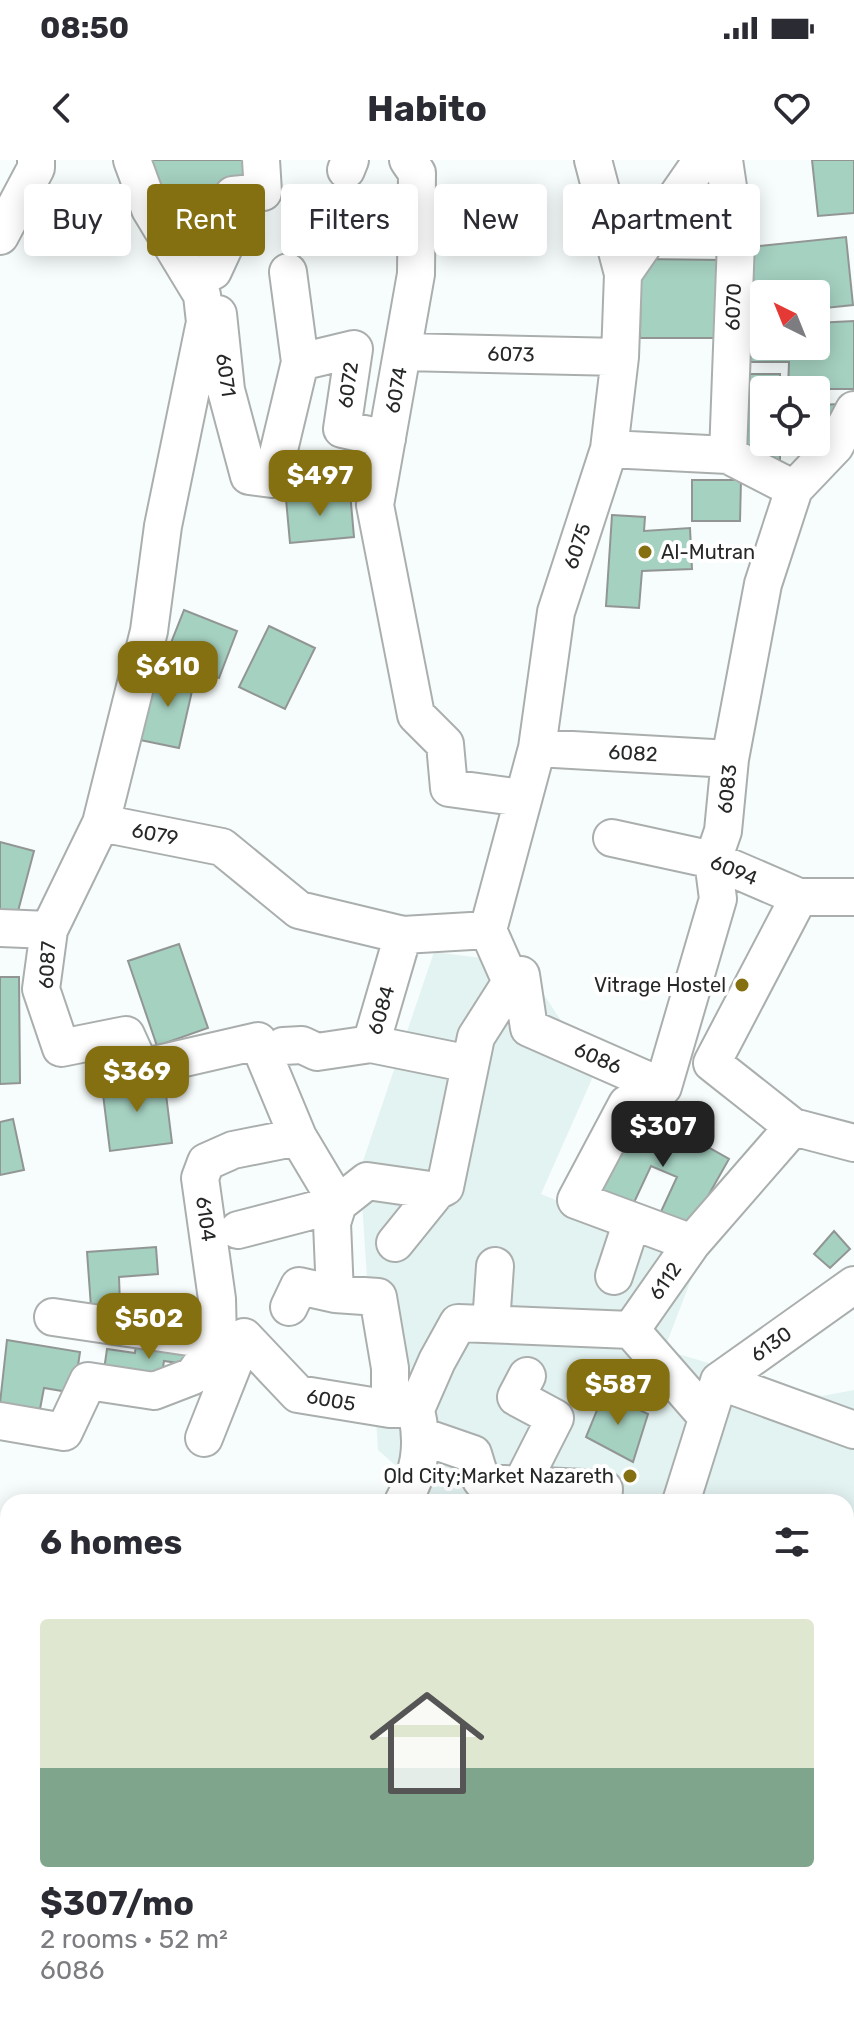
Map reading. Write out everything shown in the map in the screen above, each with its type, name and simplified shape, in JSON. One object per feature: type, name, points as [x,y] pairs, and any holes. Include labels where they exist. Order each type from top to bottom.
[{"type":"street","points":[[0,236],[36,168],[36,160]]},
{"type":"street","points":[[132,160],[150,209],[202,273]]},
{"type":"street","points":[[101,823],[149,631],[163,526],[205,322],[202,273],[232,230],[233,195],[263,192],[261,160]]},
{"type":"street","name":"6074","points":[[408,160],[417,173],[416,274],[375,505],[416,715],[445,744],[449,788],[522,798]]},
{"type":"street","name":"6075","points":[[488,930],[537,748],[556,612],[609,449],[620,357],[623,274],[593,160]]},
{"type":"street","points":[[623,274],[702,160]]},
{"type":"street","name":"6070","points":[[724,160],[736,241],[728,455]]},
{"type":"street","points":[[288,272],[300,362]]},
{"type":"street","name":"6071","points":[[202,273],[226,390],[249,476],[272,479],[300,362]]},
{"type":"street","name":"6072","points":[[300,362],[354,349],[342,429],[387,439]]},
{"type":"street","name":"6073","points":[[403,352],[620,357]]},
{"type":"street","name":"6083","points":[[663,1087],[718,899],[713,860],[723,831],[730,759],[763,584],[794,489],[835,446],[854,410]]},
{"type":"street","points":[[609,449],[728,455],[794,489]]},
{"type":"street","name":"6082","points":[[537,748],[730,759]]},
{"type":"street","name":"6087","points":[[101,823],[49,930],[41,989],[61,1048],[126,1035],[141,1068],[258,1041],[298,1137],[338,1204]]},
{"type":"street","name":"6079","points":[[101,823],[222,847],[299,910],[403,935],[488,930]]},
{"type":"street","name":"6094","points":[[612,838],[713,860],[799,897],[854,897]]},
{"type":"street","points":[[799,897],[712,1063],[793,1127],[854,1143]]},
{"type":"street","points":[[0,928],[49,930]]},
{"type":"street","name":"6086","points":[[488,930],[511,982],[521,975],[529,1028],[663,1087]]},
{"type":"street","name":"6084","points":[[283,1046],[302,1045],[317,1052],[371,1044],[403,935]]},
{"type":"street","points":[[395,1243],[437,1191],[445,1187],[476,1037],[511,982]]},
{"type":"street","points":[[371,1044],[470,1064]]},
{"type":"street","name":"6086","points":[[663,1087],[627,1104],[576,1200],[692,1243]]},
{"type":"street","name":"6112","points":[[631,1330],[692,1243],[793,1127]]},
{"type":"street","name":"6104","points":[[231,1339],[217,1299],[200,1178],[206,1162],[233,1150],[298,1137]]},
{"type":"street","points":[[238,1230],[338,1204],[367,1181],[437,1191]]},
{"type":"street","points":[[335,1294],[332,1223],[338,1204]]},
{"type":"street","points":[[614,1276],[632,1221]]},
{"type":"street","points":[[491,1324],[495,1266]]},
{"type":"street","name":"6130","points":[[719,1381],[854,1285]]},
{"type":"street","points":[[289,1307],[299,1286],[335,1294],[378,1297],[390,1368],[409,1418],[416,1480],[408,1494]]},
{"type":"street","points":[[53,1317],[231,1339]]},
{"type":"street","points":[[409,1418],[458,1323],[631,1330],[707,1417]]},
{"type":"street","points":[[0,1421],[64,1432],[88,1381],[154,1391],[193,1376],[231,1339]]},
{"type":"street","points":[[204,1438],[231,1339]]},
{"type":"street","name":"6005","points":[[231,1339],[298,1394],[409,1418],[473,1454],[484,1483],[521,1485]]},
{"type":"street","points":[[390,1368],[437,1361]]},
{"type":"street","points":[[527,1376],[516,1397],[555,1418],[521,1485],[604,1489],[604,1494]]},
{"type":"street","points":[[683,1494],[719,1381],[854,1430]]},
{"type":"shaded area","name":"Old City;Market Nazareth","points":[[434,952],[523,963],[595,1072],[541,1194],[699,1259],[664,1350],[822,1396],[854,1390],[854,1494],[428,1494],[378,1450],[360,1170]]},
{"type":"building","points":[[152,160],[243,160],[246,184],[152,184]]},
{"type":"building","points":[[812,160],[854,160],[854,213],[818,216]]},
{"type":"building","points":[[846,237],[853,305],[830,307],[830,280],[753,280],[751,256],[760,256],[760,246]]},
{"type":"building","points":[[641,259],[724,260],[723,338],[640,338]]},
{"type":"building","points":[[740,320],[750,320],[750,360],[830,360],[830,322],[854,321],[854,389],[830,389],[830,376],[788,376],[789,362],[740,362]]},
{"type":"building","points":[[743,374],[780,374],[750,376],[750,456],[780,456],[780,460],[742,460]]},
{"type":"building","points":[[830,404],[841,404],[830,428]]},
{"type":"building","points":[[692,480],[741,480],[740,521],[692,521]]},
{"type":"building","points":[[350,492],[354,537],[290,543],[286,499]]},
{"type":"building","points":[[612,515],[645,517],[644,531],[690,528],[692,569],[642,571],[639,608],[606,606]]},
{"type":"building","points":[[184,610],[237,631],[219,678],[165,658]]},
{"type":"building","points":[[269,626],[315,648],[285,709],[239,687]]},
{"type":"building","points":[[156,670],[195,678],[179,748],[140,740]]},
{"type":"building","points":[[0,842],[34,851],[17,915],[0,910]]},
{"type":"building","points":[[179,944],[208,1028],[157,1046],[128,961]]},
{"type":"building","points":[[0,977],[19,977],[20,1083],[0,1084]]},
{"type":"building","points":[[164,1078],[172,1143],[110,1151],[102,1086]]},
{"type":"building","points":[[639,1108],[729,1159],[691,1226],[659,1216],[677,1177],[651,1166],[631,1209],[595,1205]]},
{"type":"building","points":[[13,1119],[24,1170],[0,1175],[0,1122]]},
{"type":"building","points":[[834,1231],[850,1249],[830,1268],[814,1254]]},
{"type":"building","points":[[156,1247],[158,1274],[119,1277],[120,1305],[91,1307],[87,1252]]},
{"type":"building","points":[[7,1340],[80,1352],[74,1393],[44,1388],[40,1409],[0,1403]]},
{"type":"building","points":[[201,1342],[198,1366],[164,1361],[160,1386],[103,1377],[107,1349],[135,1353],[136,1344]]},
{"type":"building","points":[[604,1393],[648,1414],[633,1462],[586,1437]]},
{"type":"place","name":"Al-Mutran","points":[[645,552]]},
{"type":"place","name":"Vitrage Hostel","points":[[742,985]]},
{"type":"place","name":"Old City;Market Nazareth","points":[[630,1476]]}]
